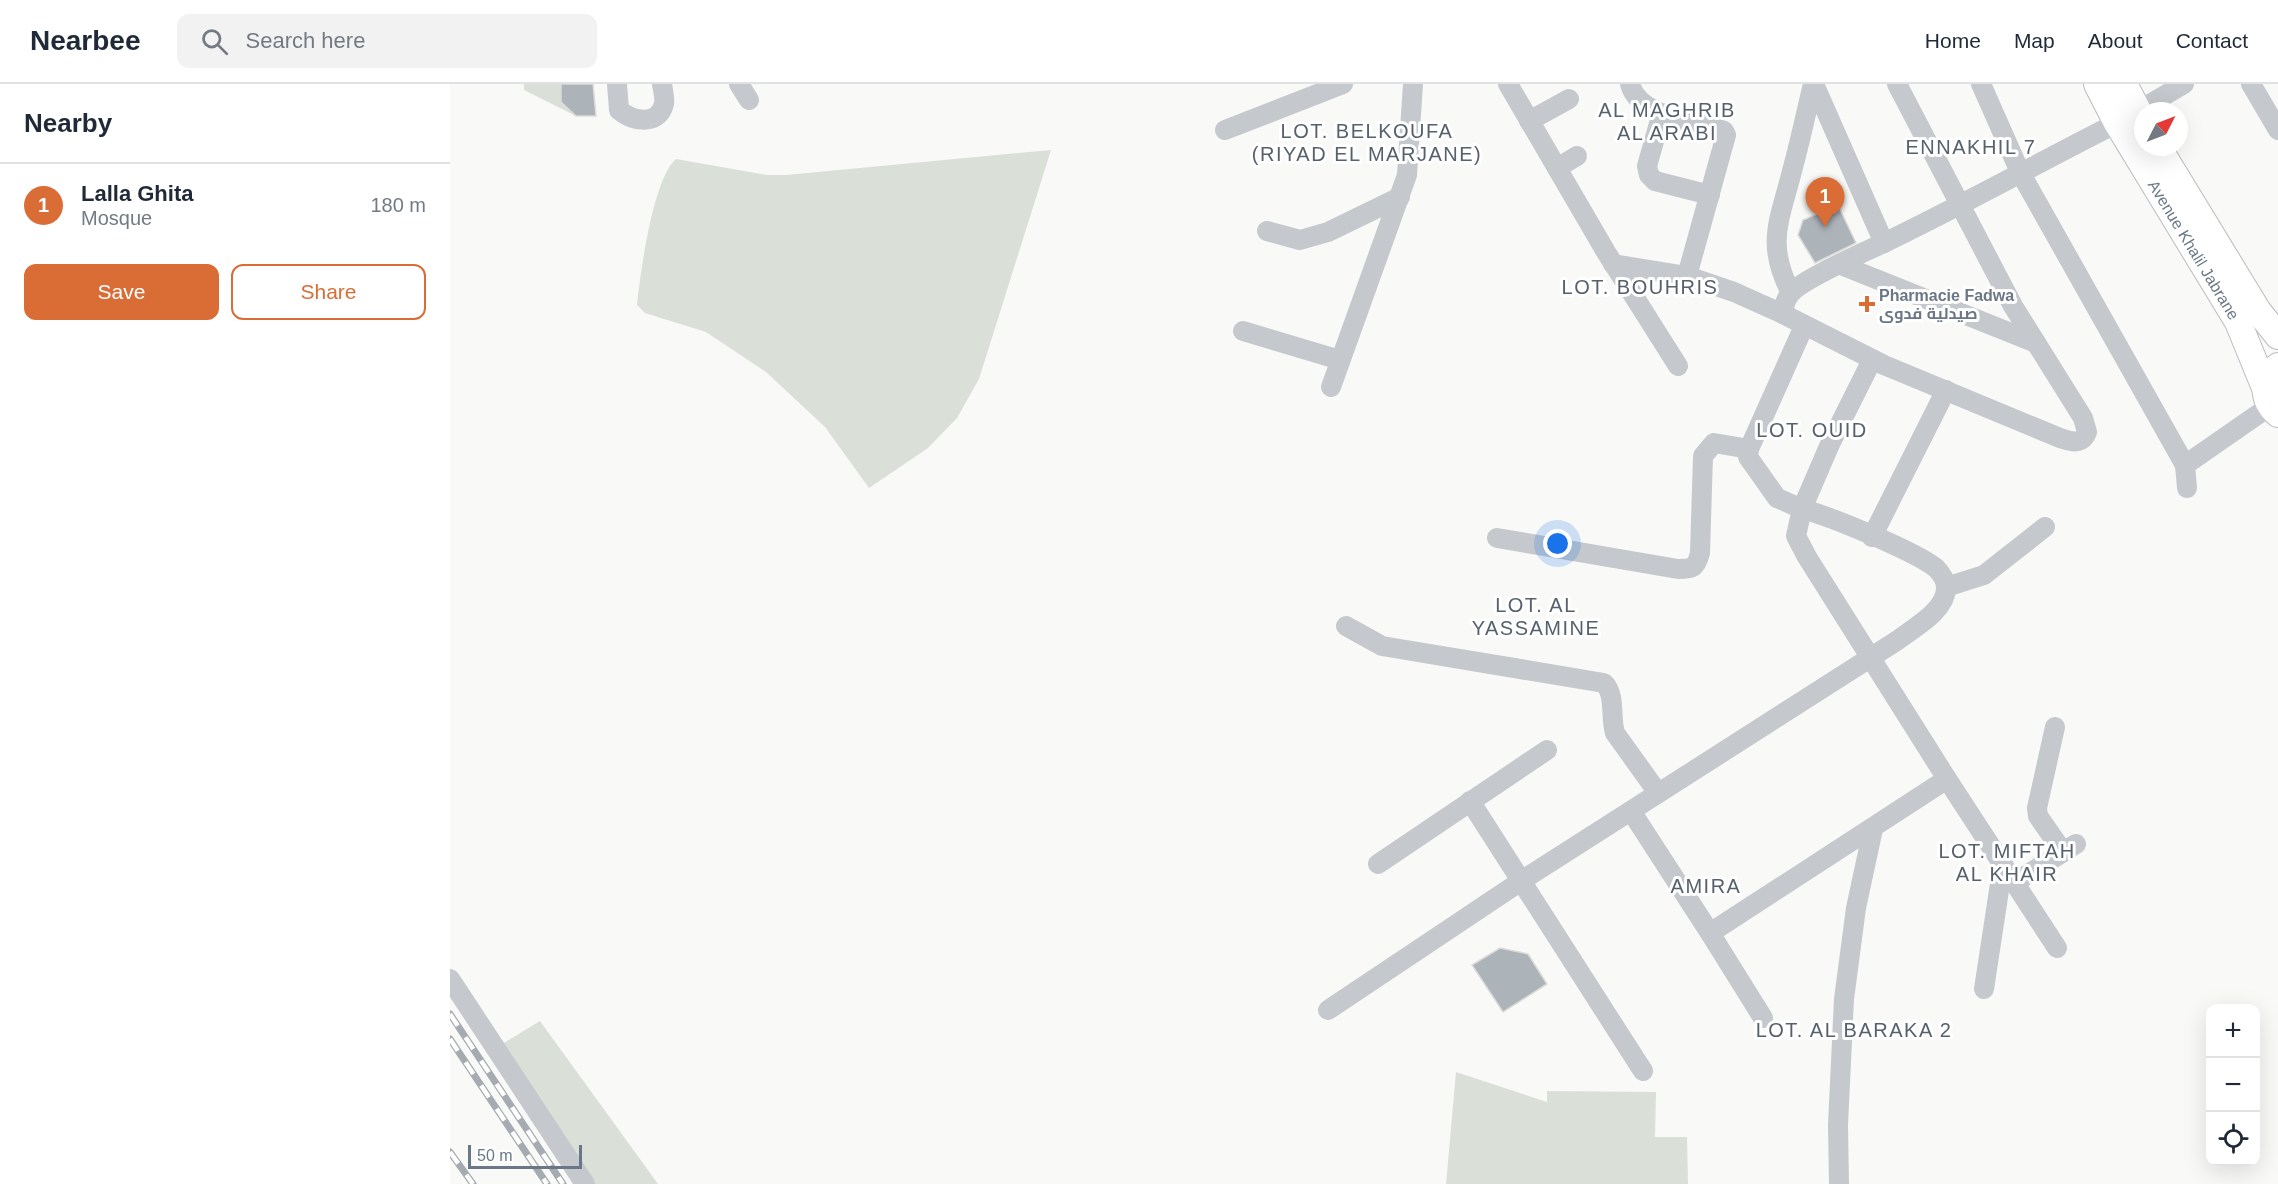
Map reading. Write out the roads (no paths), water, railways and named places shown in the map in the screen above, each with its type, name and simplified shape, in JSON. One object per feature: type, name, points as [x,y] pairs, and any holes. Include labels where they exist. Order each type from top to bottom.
[{"type":"main road","name":"Avenue Khalil Jabrane","points":[[2097,84],[2133,118]]},
{"type":"main road","name":"Avenue Khalil Jabrane","points":[[2124,84],[2133,118],[2273,393]]},
{"type":"main road","name":"Avenue Khalil Jabrane","points":[[2163,156],[2258,311],[2278,336]]},
{"type":"street","points":[[617,84],[619,110],[638,121],[649,119],[658,113],[664,104],[662,84]]},
{"type":"street","points":[[1225,130],[1343,84]]},
{"type":"street","points":[[1331,387],[1407,175],[1413,84]]},
{"type":"street","points":[[1508,84],[1614,264],[1678,366]]},
{"type":"street","points":[[1630,84],[1636,98],[1662,113],[1724,131],[1726,135],[1687,276]]},
{"type":"street","points":[[1813,84],[1884,243]]},
{"type":"street","points":[[1791,292],[1778,261],[1777,220],[1792,172],[1813,84]]},
{"type":"street","points":[[1614,264],[1659,269],[1687,276],[1783,314],[1872,360],[2060,438],[2077,442],[2082,440],[2087,432],[2083,418],[2036,343],[1959,206],[1897,84]]},
{"type":"street","points":[[1980,84],[2020,172],[2185,465],[2187,488]]},
{"type":"street","points":[[1783,314],[1784,303],[1791,292],[1959,206],[2020,172],[2133,118],[2184,84]]},
{"type":"street","points":[[2251,84],[2278,130]]},
{"type":"street","points":[[1529,121],[1569,99]]},
{"type":"street","points":[[1662,113],[1647,166],[1649,174],[1655,181],[1710,195]]},
{"type":"street","points":[[1557,168],[1577,156]]},
{"type":"street","points":[[1267,231],[1300,240],[1328,232],[1400,197]]},
{"type":"street","points":[[1841,265],[2036,343]]},
{"type":"street","points":[[1328,1010],[1521,880],[1871,656],[1927,618],[1944,600],[1946,587],[1937,569],[1872,537],[1777,498],[1751,464],[1749,449],[1804,326]]},
{"type":"street","points":[[1243,331],[1340,360]]},
{"type":"street","points":[[1872,360],[1830,444],[1802,509],[1796,536],[1947,779],[2057,948]]},
{"type":"street","points":[[1872,537],[1946,390]]},
{"type":"street","points":[[2185,465],[2273,393]]},
{"type":"street","points":[[1497,538],[1678,569],[1692,569],[1697,565],[1700,553],[1703,456],[1714,443],[1749,449]]},
{"type":"street","points":[[1946,587],[1984,575],[2045,527]]},
{"type":"street","points":[[1346,626],[1382,646],[1604,683],[1611,693],[1612,722],[1616,733],[1658,793]]},
{"type":"street","points":[[2014,883],[2069,848],[2038,816],[2037,808],[2055,727]]},
{"type":"street","points":[[1378,864],[1547,750]]},
{"type":"street","points":[[1710,933],[1947,779]]},
{"type":"street","points":[[1470,801],[1643,1071]]},
{"type":"street","points":[[1631,811],[1763,1018]]},
{"type":"street","points":[[1839,1184],[1838,1125],[1844,999],[1856,908],[1873,829]]},
{"type":"street","points":[[1984,989],[2002,864]]},
{"type":"street","points":[[450,979],[585,1184]]},
{"type":"railway","points":[[450,1014],[563,1184]]},
{"type":"railway","points":[[450,1039],[547,1184]]},
{"type":"railway","points":[[450,1152],[473,1184]]},
{"type":"place","name":"Lalla Ghita","points":[[1825,227]]},
{"type":"place","name":"Pharmacie Fadwa صيدلية فدوى","points":[[1867,304]]},
{"type":"district","name":"AL MAGHRIB AL ARABI","points":[[1667,122]]},
{"type":"district","name":"LOT. BELKOUFA (RIYAD EL MARJANE)","points":[[1367,142]]},
{"type":"district","name":"ENNAKHIL 7","points":[[1971,147]]},
{"type":"district","name":"LOT. BOUHRIS","points":[[1640,287]]},
{"type":"district","name":"LOT. OUID","points":[[1812,430]]},
{"type":"district","name":"LOT. AL YASSAMINE","points":[[1536,616]]},
{"type":"district","name":"LOT. MIFTAH AL KHAIR","points":[[2007,862]]},
{"type":"district","name":"AMIRA","points":[[1706,886]]},
{"type":"district","name":"LOT. AL BARAKA 2","points":[[1854,1030]]}]
